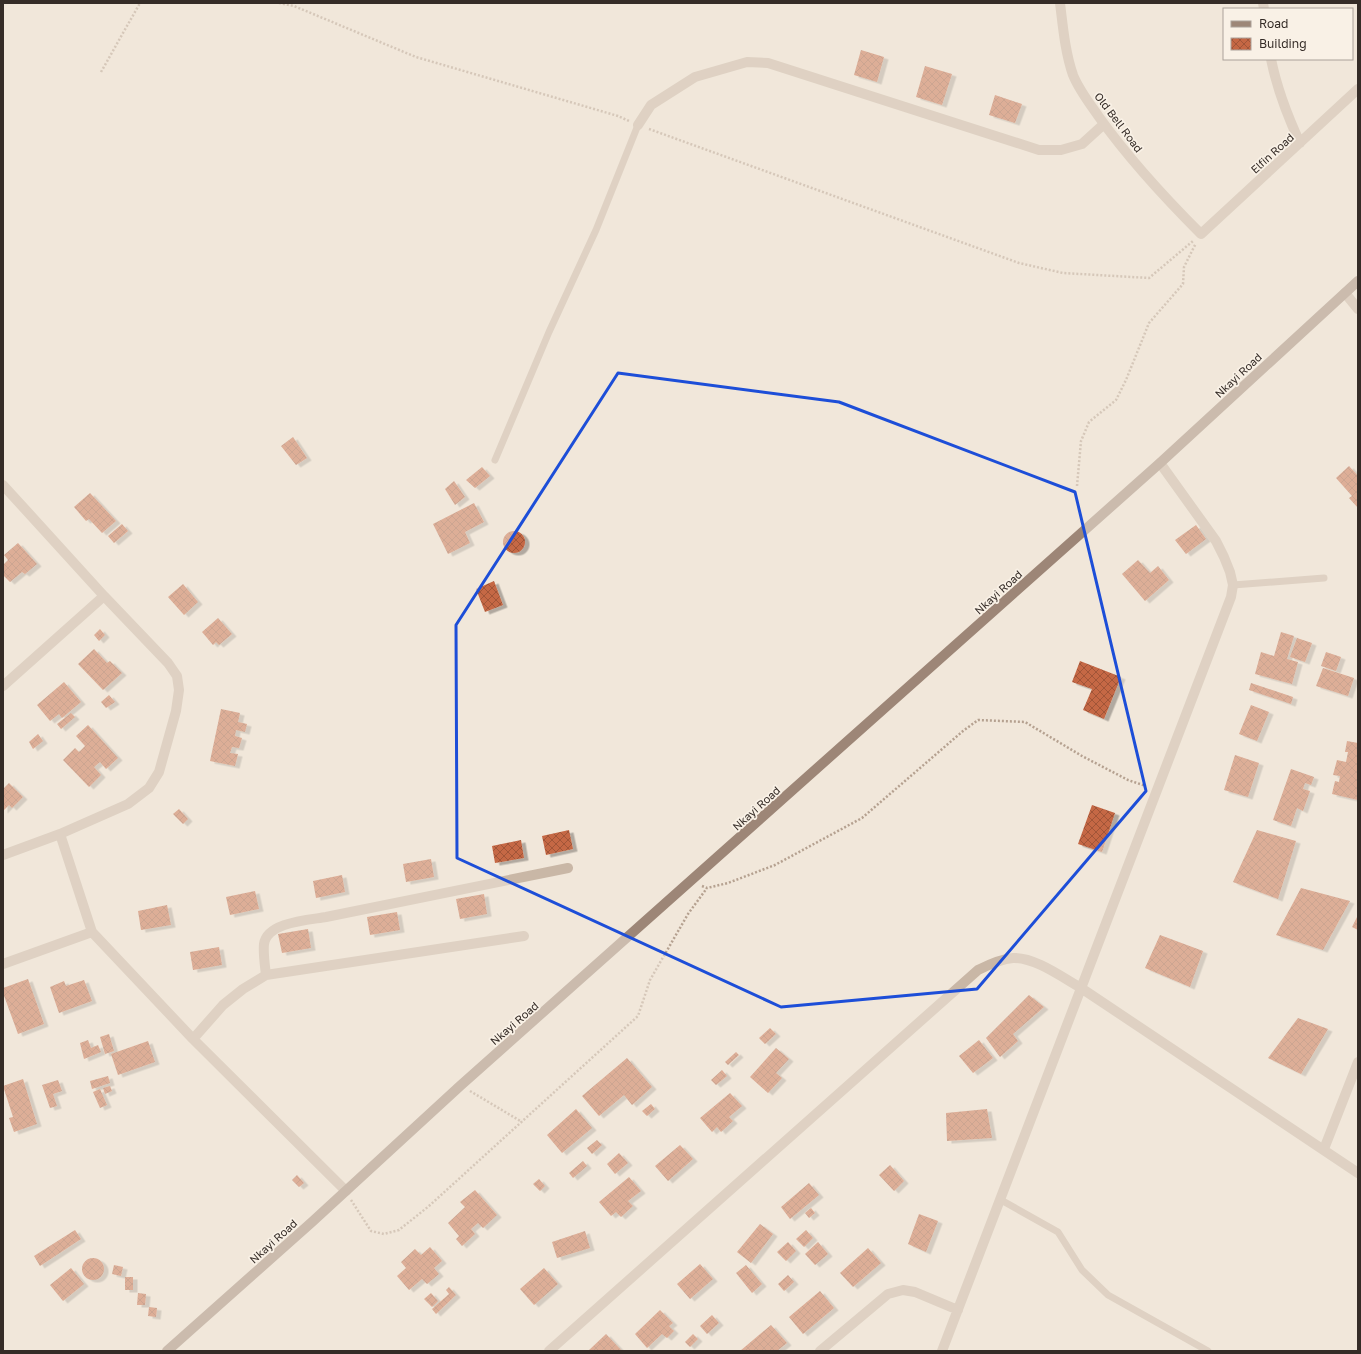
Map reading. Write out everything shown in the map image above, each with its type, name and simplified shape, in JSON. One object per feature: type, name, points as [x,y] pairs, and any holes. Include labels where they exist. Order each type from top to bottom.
[{"type":"main road","name":"Nkayi Road","points":[[168,1351],[460,1086],[1160,463],[1358,281]]},
{"type":"street","name":"Old Bell Road","points":[[1060,3],[1065,39],[1073,76],[1086,98],[1104,124],[1149,180],[1201,234]]},
{"type":"street","points":[[1271,60],[1276,83],[1287,114],[1300,143]]},
{"type":"street","points":[[638,125],[651,106],[695,77],[746,62],[768,63],[1039,150],[1061,150],[1082,144],[1104,124]]},
{"type":"street","name":"Elfin Road","points":[[1201,234],[1358,89]]},
{"type":"street","points":[[1345,293],[1358,309]]},
{"type":"street","points":[[942,1351],[1231,597],[1233,585],[1230,572],[1216,541],[1160,463]]},
{"type":"street","points":[[3,485],[104,596],[168,663],[177,676],[178,690],[176,711],[159,772],[149,788],[128,804],[60,834],[3,855]]},
{"type":"street","points":[[3,686],[104,596]]},
{"type":"street","points":[[60,834],[92,932],[194,1039],[346,1191]]},
{"type":"street","points":[[266,975],[264,944],[271,933],[277,928],[287,924],[326,918],[568,868]]},
{"type":"street","points":[[3,964],[92,932]]},
{"type":"street","points":[[194,1039],[223,1005],[243,989],[266,975],[524,936]]},
{"type":"street","points":[[550,1351],[978,970],[987,965],[1014,958],[1033,961],[1081,988],[1358,1173]]},
{"type":"street","points":[[1324,1149],[1358,1062]]},
{"type":"street","points":[[820,1351],[888,1294],[903,1290],[915,1292],[958,1310]]},
{"type":"lane","points":[[495,460],[549,332],[596,230],[638,125]]},
{"type":"lane","points":[[1233,585],[1324,578]]},
{"type":"lane","points":[[1001,1200],[1058,1232],[1082,1270],[1108,1295],[1208,1351]]},
{"type":"path","points":[[101,72],[140,3]]},
{"type":"path","points":[[279,3],[294,6],[416,57],[618,116],[638,125],[1019,263],[1063,273],[1149,278],[1201,234]]},
{"type":"path","points":[[1077,486],[1081,441],[1089,422],[1116,400],[1126,380],[1149,323],[1183,284],[1184,267],[1201,234]]},
{"type":"path","points":[[692,881],[707,888],[728,883],[775,865],[862,818],[963,731],[978,720],[1025,722],[1082,756],[1128,780],[1157,789]]},
{"type":"path","points":[[346,1191],[371,1231],[384,1234],[399,1230],[429,1206],[638,1016],[650,980],[688,914],[707,888]]},
{"type":"path","points":[[460,1086],[522,1122]]},
{"type":"highlighted area","points":[[618,373],[839,402],[1075,492],[1146,791],[977,989],[781,1007],[457,858],[456,625]]},
{"type":"building","points":[[861,50],[884,57],[877,82],[854,75]]},
{"type":"building","points":[[925,66],[952,74],[942,105],[916,97]]},
{"type":"building","points":[[995,95],[1022,104],[1015,123],[989,115]]},
{"type":"building","points":[[293,437],[307,458],[296,465],[281,446]]},
{"type":"building","points":[[1349,466],[1358,476],[1358,508],[1349,498],[1352,496],[1336,478]]},
{"type":"building","points":[[482,467],[490,476],[475,488],[466,480]]},
{"type":"building","points":[[454,481],[465,497],[455,505],[445,489]]},
{"type":"building","points":[[90,493],[116,521],[102,533],[89,519],[86,521],[74,507]]},
{"type":"building","points":[[474,503],[484,522],[465,532],[470,543],[448,554],[433,524]]},
{"type":"building","points":[[122,524],[128,531],[114,543],[108,536]]},
{"type":"building","points":[[1196,525],[1206,539],[1186,554],[1175,540]]},
{"type":"building","points":[[514,531],[522,534],[525,542],[522,550],[514,553],[506,550],[503,542],[506,534]]},
{"type":"building","points":[[18,543],[37,564],[25,574],[22,572],[10,582],[3,575],[3,565],[8,560],[4,555]]},
{"type":"building","points":[[1138,560],[1150,573],[1158,566],[1169,580],[1145,601],[1122,574]]},
{"type":"building","points":[[494,581],[503,605],[485,612],[476,589]]},
{"type":"building","points":[[183,584],[198,602],[184,615],[168,597]]},
{"type":"building","points":[[218,618],[232,634],[219,645],[216,642],[213,645],[202,632]]},
{"type":"building","points":[[100,629],[105,635],[99,641],[94,635]]},
{"type":"building","points":[[1281,632],[1294,636],[1287,659],[1298,662],[1292,684],[1255,674],[1261,652],[1274,656]]},
{"type":"building","points":[[1297,638],[1312,643],[1305,662],[1290,657]]},
{"type":"building","points":[[94,649],[107,663],[110,661],[122,673],[103,690],[78,664]]},
{"type":"building","points":[[1326,652],[1341,657],[1336,671],[1321,666]]},
{"type":"building","points":[[1080,661],[1121,677],[1104,719],[1083,710],[1092,689],[1072,682]]},
{"type":"building","points":[[1323,668],[1354,678],[1348,696],[1316,686]]},
{"type":"building","points":[[64,682],[81,702],[62,718],[59,714],[50,721],[37,705]]},
{"type":"building","points":[[1251,683],[1293,697],[1291,704],[1249,690]]},
{"type":"building","points":[[109,695],[115,702],[106,708],[101,702]]},
{"type":"building","points":[[1251,705],[1269,712],[1257,741],[1239,734]]},
{"type":"building","points":[[221,709],[240,713],[238,722],[247,724],[245,732],[236,730],[235,736],[242,738],[239,748],[232,747],[230,753],[238,754],[235,766],[210,761]]},
{"type":"building","points":[[71,713],[75,717],[61,729],[57,724]]},
{"type":"building","points":[[88,725],[118,758],[106,769],[100,762],[94,767],[101,775],[89,787],[63,760],[75,748],[79,752],[85,746],[76,736]]},
{"type":"building","points":[[38,734],[43,741],[33,749],[29,742]]},
{"type":"building","points":[[1347,741],[1358,743],[1358,800],[1332,794],[1335,781],[1339,782],[1340,776],[1333,775],[1337,760],[1346,762],[1348,752],[1345,752]]},
{"type":"building","points":[[1235,755],[1259,763],[1248,797],[1224,790]]},
{"type":"building","points":[[1291,769],[1314,777],[1311,785],[1305,783],[1303,789],[1310,791],[1303,811],[1297,808],[1291,826],[1273,820]]},
{"type":"building","points":[[9,783],[23,797],[12,808],[9,805],[3,811],[3,789]]},
{"type":"building","points":[[1092,805],[1115,813],[1102,852],[1078,844]]},
{"type":"building","points":[[179,809],[188,819],[183,824],[173,814]]},
{"type":"building","points":[[569,830],[573,849],[546,855],[542,836]]},
{"type":"building","points":[[1257,830],[1296,841],[1278,899],[1233,882]]},
{"type":"building","points":[[521,840],[524,858],[495,863],[492,846]]},
{"type":"building","points":[[431,859],[434,877],[406,882],[403,864]]},
{"type":"building","points":[[342,875],[345,892],[316,898],[313,881]]},
{"type":"building","points":[[1301,888],[1350,901],[1323,950],[1276,935]]},
{"type":"building","points":[[255,891],[259,909],[230,915],[226,897]]},
{"type":"building","points":[[484,894],[487,914],[460,919],[456,899]]},
{"type":"building","points":[[167,905],[171,925],[141,930],[138,911]]},
{"type":"building","points":[[397,912],[400,930],[370,935],[367,917]]},
{"type":"building","points":[[1358,915],[1358,930],[1352,927]]},
{"type":"building","points":[[308,929],[311,948],[282,953],[278,934]]},
{"type":"building","points":[[1160,935],[1203,951],[1190,987],[1145,968]]},
{"type":"building","points":[[219,947],[222,965],[193,970],[190,952]]},
{"type":"building","points":[[28,979],[44,1024],[18,1034],[3,993],[3,988]]},
{"type":"building","points":[[84,980],[92,1001],[59,1013],[50,987],[64,981],[66,986]]},
{"type":"building","points":[[1029,995],[1044,1007],[1013,1034],[1018,1041],[1000,1057],[986,1038]]},
{"type":"building","points":[[1298,1018],[1328,1029],[1301,1074],[1268,1058]]},
{"type":"building","points":[[770,1028],[776,1034],[765,1044],[759,1038]]},
{"type":"building","points":[[109,1034],[114,1051],[105,1054],[100,1037]]},
{"type":"building","points":[[88,1040],[91,1048],[98,1045],[101,1052],[84,1059],[80,1043]]},
{"type":"building","points":[[979,1040],[993,1058],[973,1073],[959,1056]]},
{"type":"building","points":[[148,1041],[155,1062],[118,1075],[111,1054]]},
{"type":"building","points":[[776,1048],[789,1059],[776,1073],[782,1078],[768,1093],[750,1077]]},
{"type":"building","points":[[736,1052],[739,1055],[728,1065],[725,1062]]},
{"type":"building","points":[[627,1058],[652,1087],[632,1105],[624,1095],[599,1116],[582,1096]]},
{"type":"building","points":[[722,1070],[727,1076],[716,1085],[711,1080]]},
{"type":"building","points":[[108,1076],[110,1083],[92,1089],[90,1081]]},
{"type":"building","points":[[23,1079],[37,1124],[14,1132],[9,1118],[13,1117],[3,1086]]},
{"type":"building","points":[[58,1080],[62,1091],[53,1094],[57,1106],[50,1108],[42,1085]]},
{"type":"building","points":[[110,1086],[112,1091],[105,1094],[103,1088]]},
{"type":"building","points":[[100,1089],[107,1105],[100,1108],[93,1092]]},
{"type":"building","points":[[730,1093],[742,1106],[729,1117],[733,1121],[721,1132],[717,1127],[712,1132],[700,1118]]},
{"type":"building","points":[[651,1104],[655,1109],[647,1116],[642,1111]]},
{"type":"building","points":[[576,1109],[592,1128],[562,1153],[547,1135]]},
{"type":"building","points":[[987,1109],[992,1138],[947,1141],[946,1113]]},
{"type":"building","points":[[597,1140],[602,1145],[592,1154],[587,1148]]},
{"type":"building","points":[[680,1145],[693,1159],[668,1181],[655,1166]]},
{"type":"building","points":[[619,1153],[628,1163],[615,1174],[607,1164]]},
{"type":"building","points":[[583,1161],[587,1166],[573,1178],[569,1173]]},
{"type":"building","points":[[890,1165],[904,1181],[894,1191],[879,1175]]},
{"type":"building","points":[[297,1175],[304,1183],[299,1187],[292,1180]]},
{"type":"building","points":[[629,1177],[641,1191],[628,1201],[633,1206],[621,1217],[616,1212],[611,1216],[599,1202]]},
{"type":"building","points":[[539,1179],[545,1186],[540,1191],[533,1184]]},
{"type":"building","points":[[809,1183],[819,1195],[790,1219],[781,1207]]},
{"type":"building","points":[[475,1190],[497,1215],[483,1228],[478,1223],[471,1229],[475,1234],[462,1246],[456,1239],[459,1236],[448,1223],[465,1207],[460,1202]]},
{"type":"building","points":[[811,1208],[815,1213],[809,1218],[805,1213]]},
{"type":"building","points":[[919,1214],[938,1221],[926,1252],[908,1244]]},
{"type":"building","points":[[760,1224],[773,1234],[751,1263],[737,1252]]},
{"type":"building","points":[[75,1230],[81,1239],[40,1266],[34,1256]]},
{"type":"building","points":[[806,1230],[813,1238],[804,1247],[796,1239]]},
{"type":"building","points":[[585,1231],[590,1248],[557,1258],[552,1242]]},
{"type":"building","points":[[788,1242],[796,1251],[786,1261],[777,1252]]},
{"type":"building","points":[[818,1242],[828,1254],[815,1265],[805,1254]]},
{"type":"building","points":[[430,1247],[442,1261],[434,1268],[439,1274],[427,1284],[422,1279],[409,1290],[397,1276],[406,1268],[401,1262],[415,1249],[421,1255]]},
{"type":"building","points":[[868,1248],[881,1263],[853,1287],[840,1273]]},
{"type":"building","points":[[89,1258],[97,1258],[104,1265],[104,1273],[97,1280],[89,1280],[82,1273],[82,1265]]},
{"type":"building","points":[[700,1264],[713,1279],[690,1299],[677,1284]]},
{"type":"building","points":[[114,1265],[123,1267],[121,1276],[112,1274]]},
{"type":"building","points":[[746,1265],[762,1284],[752,1293],[736,1273]]},
{"type":"building","points":[[71,1268],[84,1284],[63,1301],[50,1285]]},
{"type":"building","points":[[544,1268],[558,1284],[534,1305],[520,1289]]},
{"type":"building","points":[[788,1275],[794,1282],[784,1291],[778,1284]]},
{"type":"building","points":[[125,1277],[133,1277],[133,1290],[125,1290]]},
{"type":"building","points":[[449,1287],[456,1295],[436,1314],[432,1309],[449,1294],[446,1290]]},
{"type":"building","points":[[820,1291],[834,1308],[803,1334],[789,1317]]},
{"type":"building","points":[[138,1293],[146,1294],[145,1305],[137,1305]]},
{"type":"building","points":[[431,1293],[438,1301],[432,1307],[424,1299]]},
{"type":"building","points":[[149,1307],[157,1308],[156,1317],[148,1316]]},
{"type":"building","points":[[660,1310],[673,1323],[669,1326],[674,1331],[667,1338],[662,1334],[647,1348],[635,1334]]},
{"type":"building","points":[[712,1315],[719,1323],[707,1334],[700,1326]]},
{"type":"building","points":[[771,1325],[787,1343],[777,1351],[740,1351]]},
{"type":"building","points":[[606,1334],[622,1351],[588,1351]]},
{"type":"building","points":[[693,1334],[698,1339],[690,1347],[685,1342]]}]
